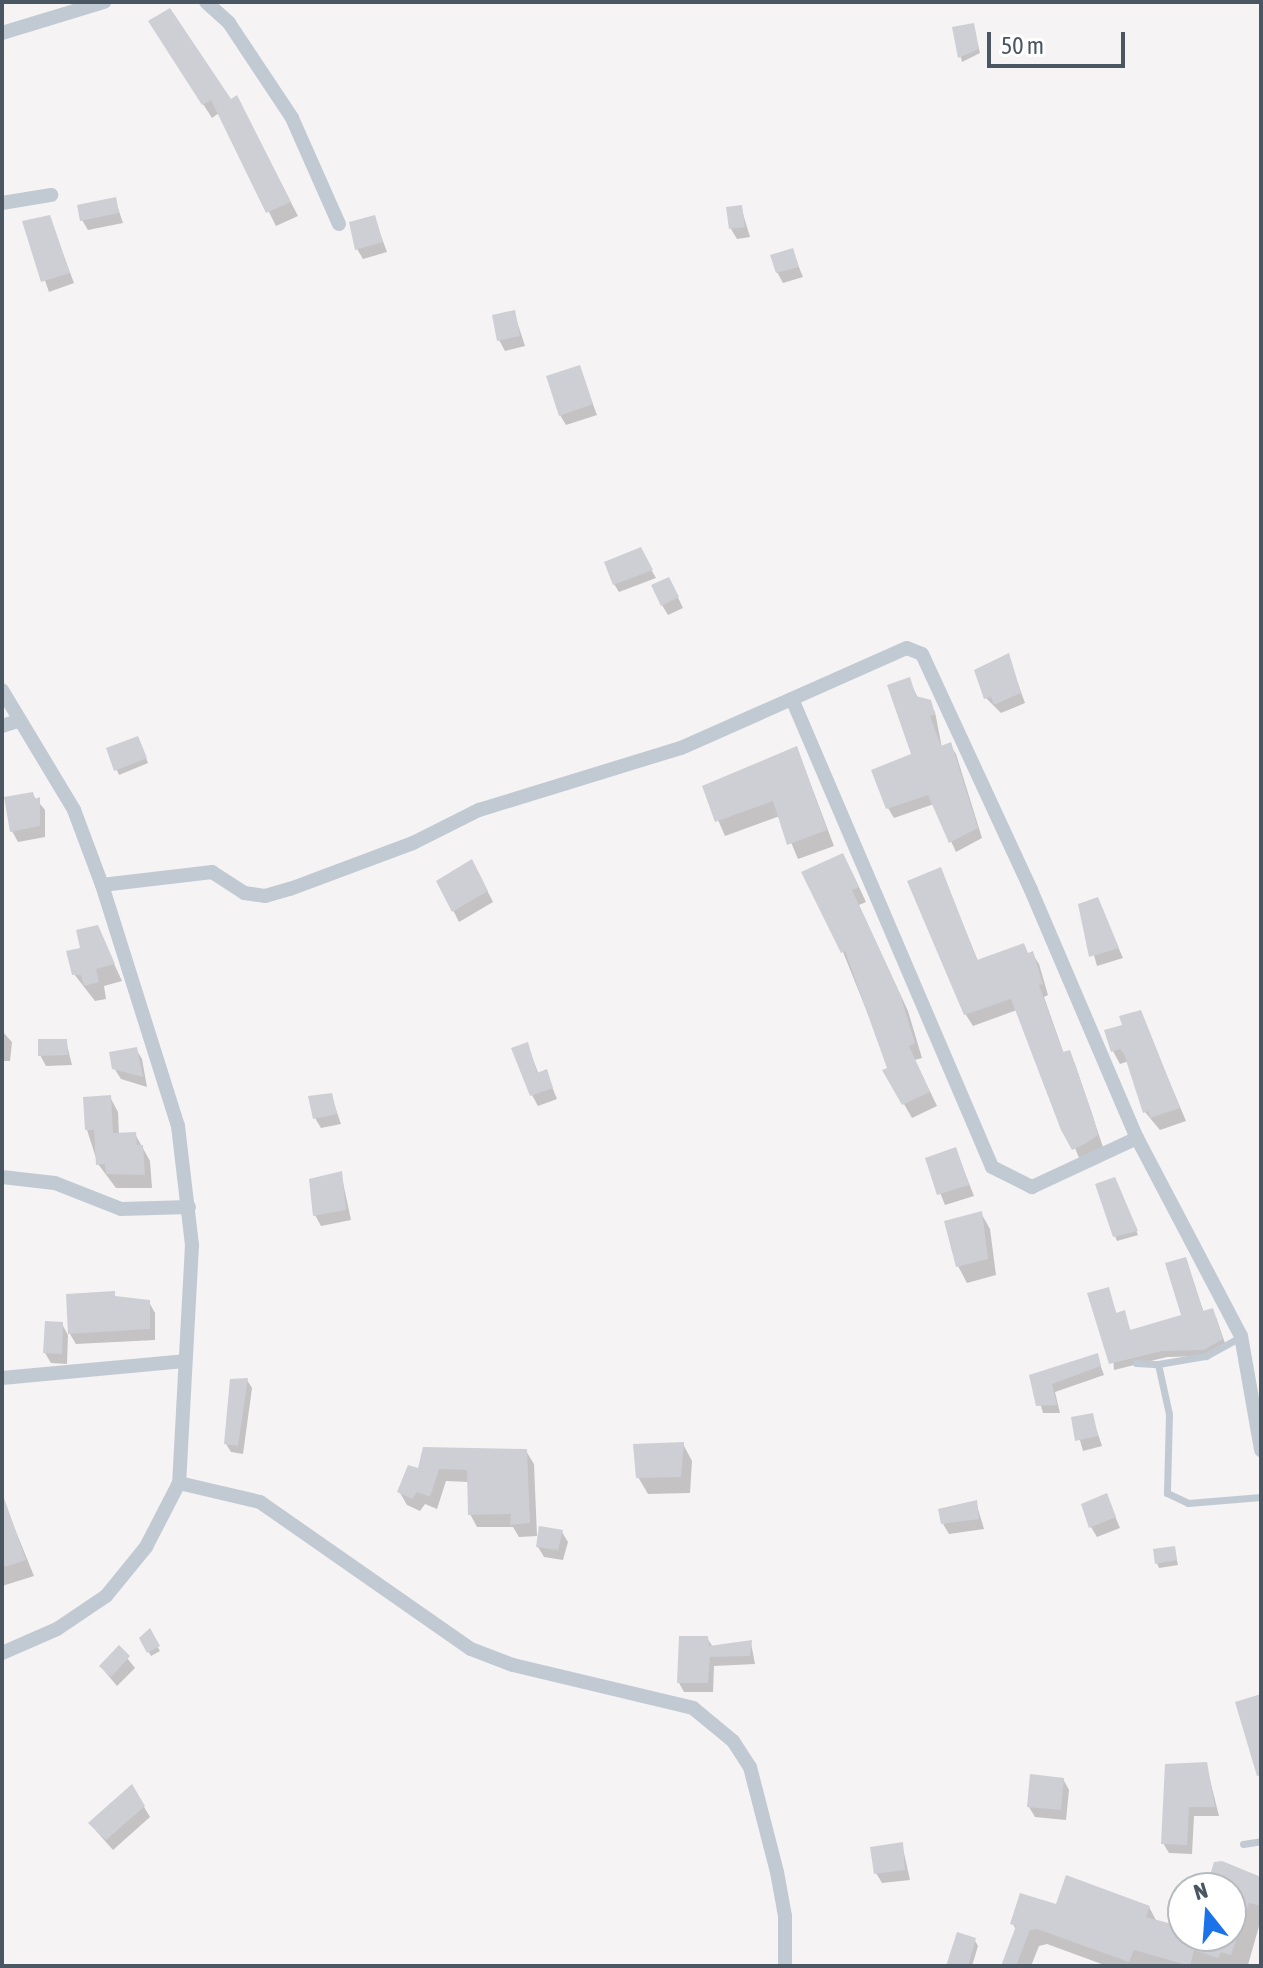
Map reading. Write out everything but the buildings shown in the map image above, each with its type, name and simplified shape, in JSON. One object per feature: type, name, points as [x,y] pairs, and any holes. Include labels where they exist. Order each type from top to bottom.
[{"type":"street","points":[[2,33],[104,2]]},
{"type":"street","points":[[206,2],[229,23],[292,118],[339,224]]},
{"type":"street","points":[[2,203],[51,195]]},
{"type":"street","points":[[102,885],[212,872],[244,893],[265,896],[413,843],[479,810],[640,764],[907,648],[922,654],[1031,890],[1137,1138],[1241,1336],[1261,1450]]},
{"type":"street","points":[[2,690],[17,721],[74,810],[102,885],[178,1126],[192,1245],[179,1483],[146,1547],[106,1596],[57,1629],[2,1653]]},
{"type":"street","points":[[792,699],[992,1167],[1032,1187],[1137,1138]]},
{"type":"street","points":[[2,726],[17,721]]},
{"type":"street","points":[[2,1177],[55,1183],[121,1209],[189,1207]]},
{"type":"street","points":[[2,1378],[184,1361]]},
{"type":"street","points":[[179,1483],[260,1502],[471,1649],[513,1665],[693,1708],[733,1741],[750,1767],[780,1887],[785,1966]]},
{"type":"lane","points":[[1136,1363],[1158,1364],[1206,1356],[1241,1336]]},
{"type":"lane","points":[[1158,1364],[1169,1414],[1167,1493],[1188,1503],[1261,1497]]},
{"type":"lane","points":[[1243,1844],[1261,1841]]}]
